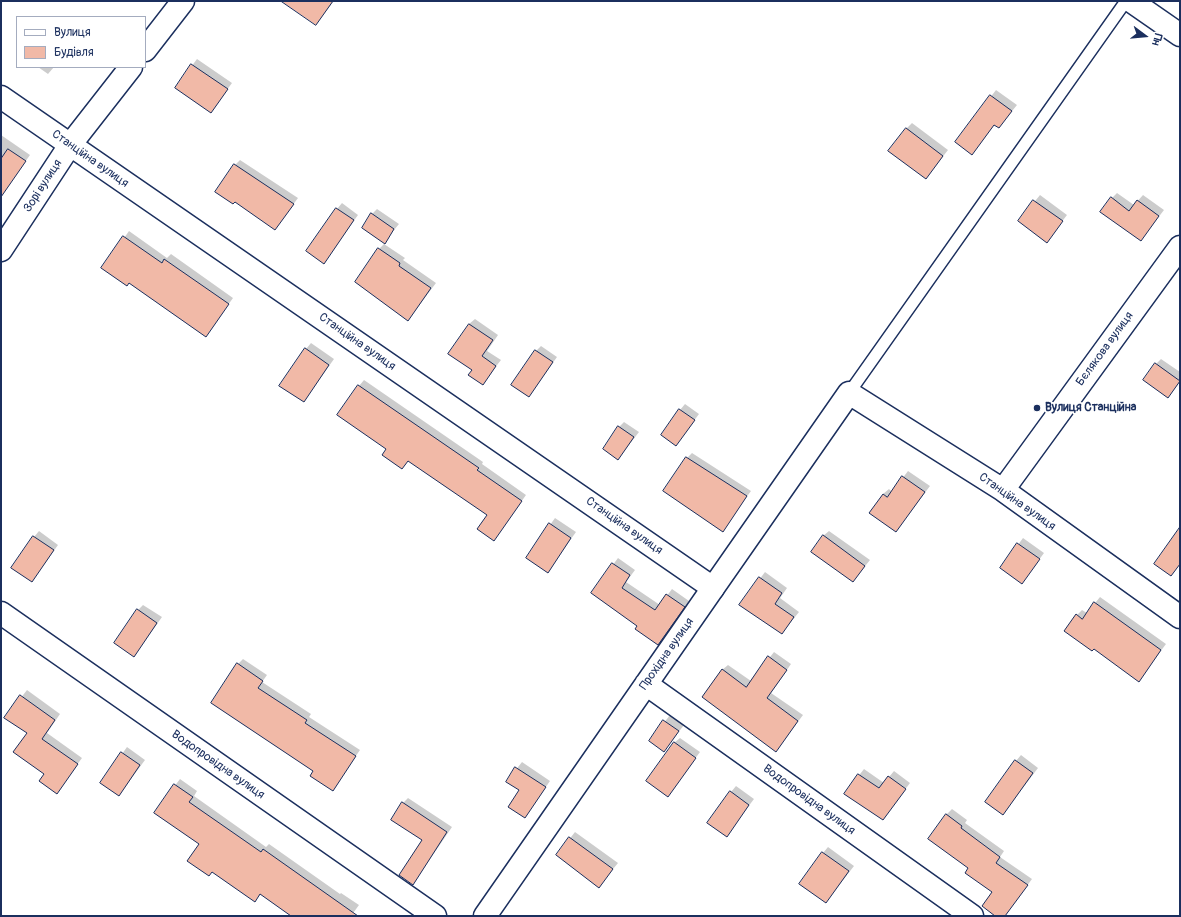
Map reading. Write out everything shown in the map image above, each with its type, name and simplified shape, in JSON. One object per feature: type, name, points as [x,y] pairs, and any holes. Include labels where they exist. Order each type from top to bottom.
[{"type":"street","points":[[146,49],[183,1]]},
{"type":"street","points":[[1131,1],[1180,35]]},
{"type":"street","name":"Зорі вулиця","points":[[1,250],[70,145],[130,68]]},
{"type":"street","name":"Станційна вулиця","points":[[1,97],[713,588]]},
{"type":"street","name":"Бєлякова вулиця","points":[[1003,490],[1180,247]]},
{"type":"street","name":"Станційна вулиця","points":[[849,393],[1003,490],[1180,617]]},
{"type":"street","name":"Прохідна вулиця","points":[[485,916],[849,393]]},
{"type":"street","name":"Водопровідна вулиця","points":[[1,613],[435,916]]},
{"type":"street","name":"Водопровідна вулиця","points":[[646,684],[972,916]]},
{"type":"lane","points":[[849,393],[1126,1]]},
{"type":"building","points":[[281,1],[333,1],[316,25]]},
{"type":"building","points":[[191,64],[228,89],[211,113],[175,88]]},
{"type":"building","points":[[990,95],[1012,111],[999,128],[994,125],[972,155],[955,142]]},
{"type":"building","points":[[906,128],[943,156],[926,179],[888,151]]},
{"type":"building","points":[[8,149],[26,161],[1,197],[1,159]]},
{"type":"building","points":[[234,164],[294,204],[275,230],[235,202],[233,204],[215,192]]},
{"type":"building","points":[[1111,197],[1129,211],[1137,200],[1159,216],[1141,241],[1100,212]]},
{"type":"building","points":[[1033,200],[1063,221],[1047,243],[1018,221]]},
{"type":"building","points":[[336,208],[354,220],[324,264],[306,251]]},
{"type":"building","points":[[371,213],[394,229],[385,244],[362,228]]},
{"type":"building","points":[[123,236],[162,263],[164,259],[229,304],[206,337],[129,283],[127,286],[101,268]]},
{"type":"building","points":[[378,248],[400,263],[399,266],[431,288],[408,321],[355,282]]},
{"type":"building","points":[[469,324],[493,340],[482,356],[496,366],[483,385],[468,375],[472,370],[448,354]]},
{"type":"building","points":[[305,348],[329,365],[304,402],[279,386]]},
{"type":"building","points":[[535,350],[553,362],[529,397],[511,385]]},
{"type":"building","points":[[1155,363],[1180,381],[1168,398],[1143,380]]},
{"type":"building","points":[[358,385],[479,468],[477,470],[522,501],[494,541],[477,529],[487,515],[408,461],[402,469],[382,455],[386,449],[337,415]]},
{"type":"building","points":[[679,409],[695,420],[676,446],[661,435]]},
{"type":"building","points":[[618,426],[634,437],[618,460],[603,449]]},
{"type":"building","points":[[686,457],[747,496],[723,532],[663,491]]},
{"type":"building","points":[[902,476],[925,492],[896,532],[869,513],[883,494],[887,497]]},
{"type":"building","points":[[549,523],[571,538],[548,573],[526,558]]},
{"type":"building","points":[[1180,527],[1180,564],[1171,576],[1154,564]]},
{"type":"building","points":[[823,535],[865,566],[853,582],[811,552]]},
{"type":"building","points":[[33,536],[54,550],[32,582],[11,568]]},
{"type":"building","points":[[1017,543],[1040,559],[1022,584],[1000,568]]},
{"type":"building","points":[[612,563],[630,575],[622,588],[655,610],[666,594],[685,607],[658,645],[635,629],[637,626],[591,593]]},
{"type":"building","points":[[759,577],[782,593],[775,604],[794,617],[782,634],[739,605]]},
{"type":"building","points":[[1094,602],[1161,650],[1139,682],[1094,649],[1092,651],[1064,631],[1076,614],[1082,619]]},
{"type":"building","points":[[137,609],[157,623],[134,657],[114,643]]},
{"type":"building","points":[[768,656],[787,670],[767,698],[798,721],[776,752],[702,697],[722,669],[746,687]]},
{"type":"building","points":[[237,663],[263,681],[258,688],[307,720],[305,723],[356,756],[333,791],[310,776],[313,771],[211,703]]},
{"type":"building","points":[[20,695],[55,720],[42,739],[78,764],[57,794],[39,781],[44,774],[13,752],[27,733],[4,718]]},
{"type":"building","points":[[663,720],[679,731],[664,752],[649,741]]},
{"type":"building","points":[[674,742],[696,758],[668,797],[646,781]]},
{"type":"building","points":[[121,752],[140,765],[119,796],[100,783]]},
{"type":"building","points":[[1015,760],[1033,773],[1003,815],[985,802]]},
{"type":"building","points":[[515,767],[546,787],[525,818],[508,807],[519,790],[506,782]]},
{"type":"building","points":[[858,774],[879,788],[888,776],[906,789],[883,820],[844,794]]},
{"type":"building","points":[[174,784],[193,797],[189,802],[261,852],[263,849],[358,916],[291,916],[260,894],[255,902],[212,872],[209,876],[187,861],[199,844],[154,813]]},
{"type":"building","points":[[730,791],[749,805],[727,837],[707,823]]},
{"type":"building","points":[[402,802],[447,832],[413,885],[399,875],[422,840],[391,820]]},
{"type":"building","points":[[946,814],[962,826],[961,828],[1000,857],[996,863],[1028,885],[1005,916],[995,916],[982,906],[992,892],[965,873],[968,868],[928,839]]},
{"type":"building","points":[[569,837],[613,869],[599,888],[556,855]]},
{"type":"building","points":[[822,852],[849,871],[826,903],[799,884]]},
{"type":"place","name":"Вулиця Станційна","points":[[1037,408]]}]
